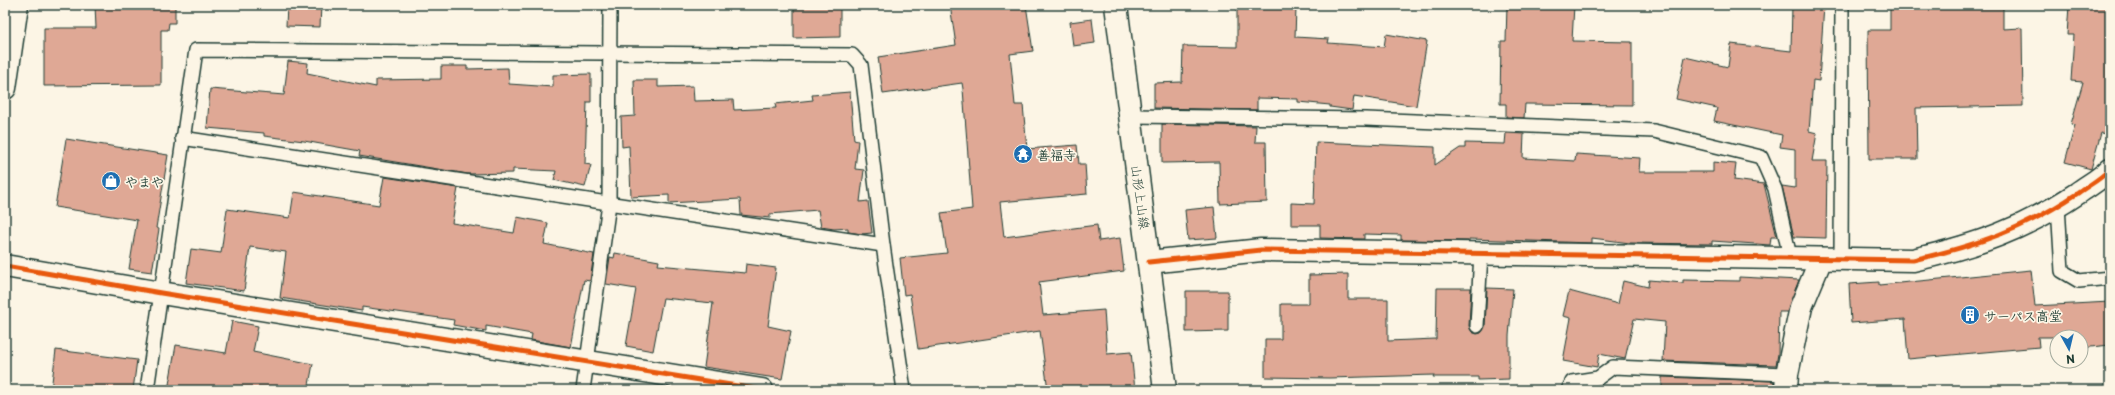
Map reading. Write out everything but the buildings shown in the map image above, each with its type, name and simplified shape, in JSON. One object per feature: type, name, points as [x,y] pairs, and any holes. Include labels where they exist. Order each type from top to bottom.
[{"type":"street","points":[[5,88],[17,5]]},
{"type":"street","name":"山形上山線","points":[[1116,5],[1150,262],[1165,390]]},
{"type":"street","points":[[1150,262],[1261,250],[1913,260],[1983,242],[2058,206],[2108,173]]},
{"type":"street","points":[[1786,382],[1801,307],[1831,259]]},
{"type":"street","points":[[5,266],[587,363],[762,390]]},
{"type":"lane","points":[[583,390],[608,204],[610,5]]},
{"type":"lane","points":[[1831,259],[1842,5]]},
{"type":"lane","points":[[147,390],[182,138],[196,50],[852,55],[861,65],[883,245],[904,390]]},
{"type":"lane","points":[[1130,116],[1366,119],[1654,131],[1761,157],[1775,189],[1790,257]]},
{"type":"lane","points":[[182,138],[883,245]]},
{"type":"lane","points":[[2058,206],[2062,271],[2079,281],[2110,278]]},
{"type":"lane","points":[[1477,326],[1481,253]]},
{"type":"lane","points":[[1568,390],[1572,382],[1598,378],[1613,368],[1786,382]]},
{"type":"cycle path","points":[[1149,262],[1261,250],[1913,260],[1957,249],[1999,235],[2039,217],[2099,179],[2110,169]]},
{"type":"cycle path","points":[[5,266],[161,293],[762,390]]},
{"type":"place","name":"善福寺","points":[[1023,154]]},
{"type":"place","name":"やまや","points":[[111,181]]},
{"type":"place","name":"サーパス高堂","points":[[1970,315]]}]
